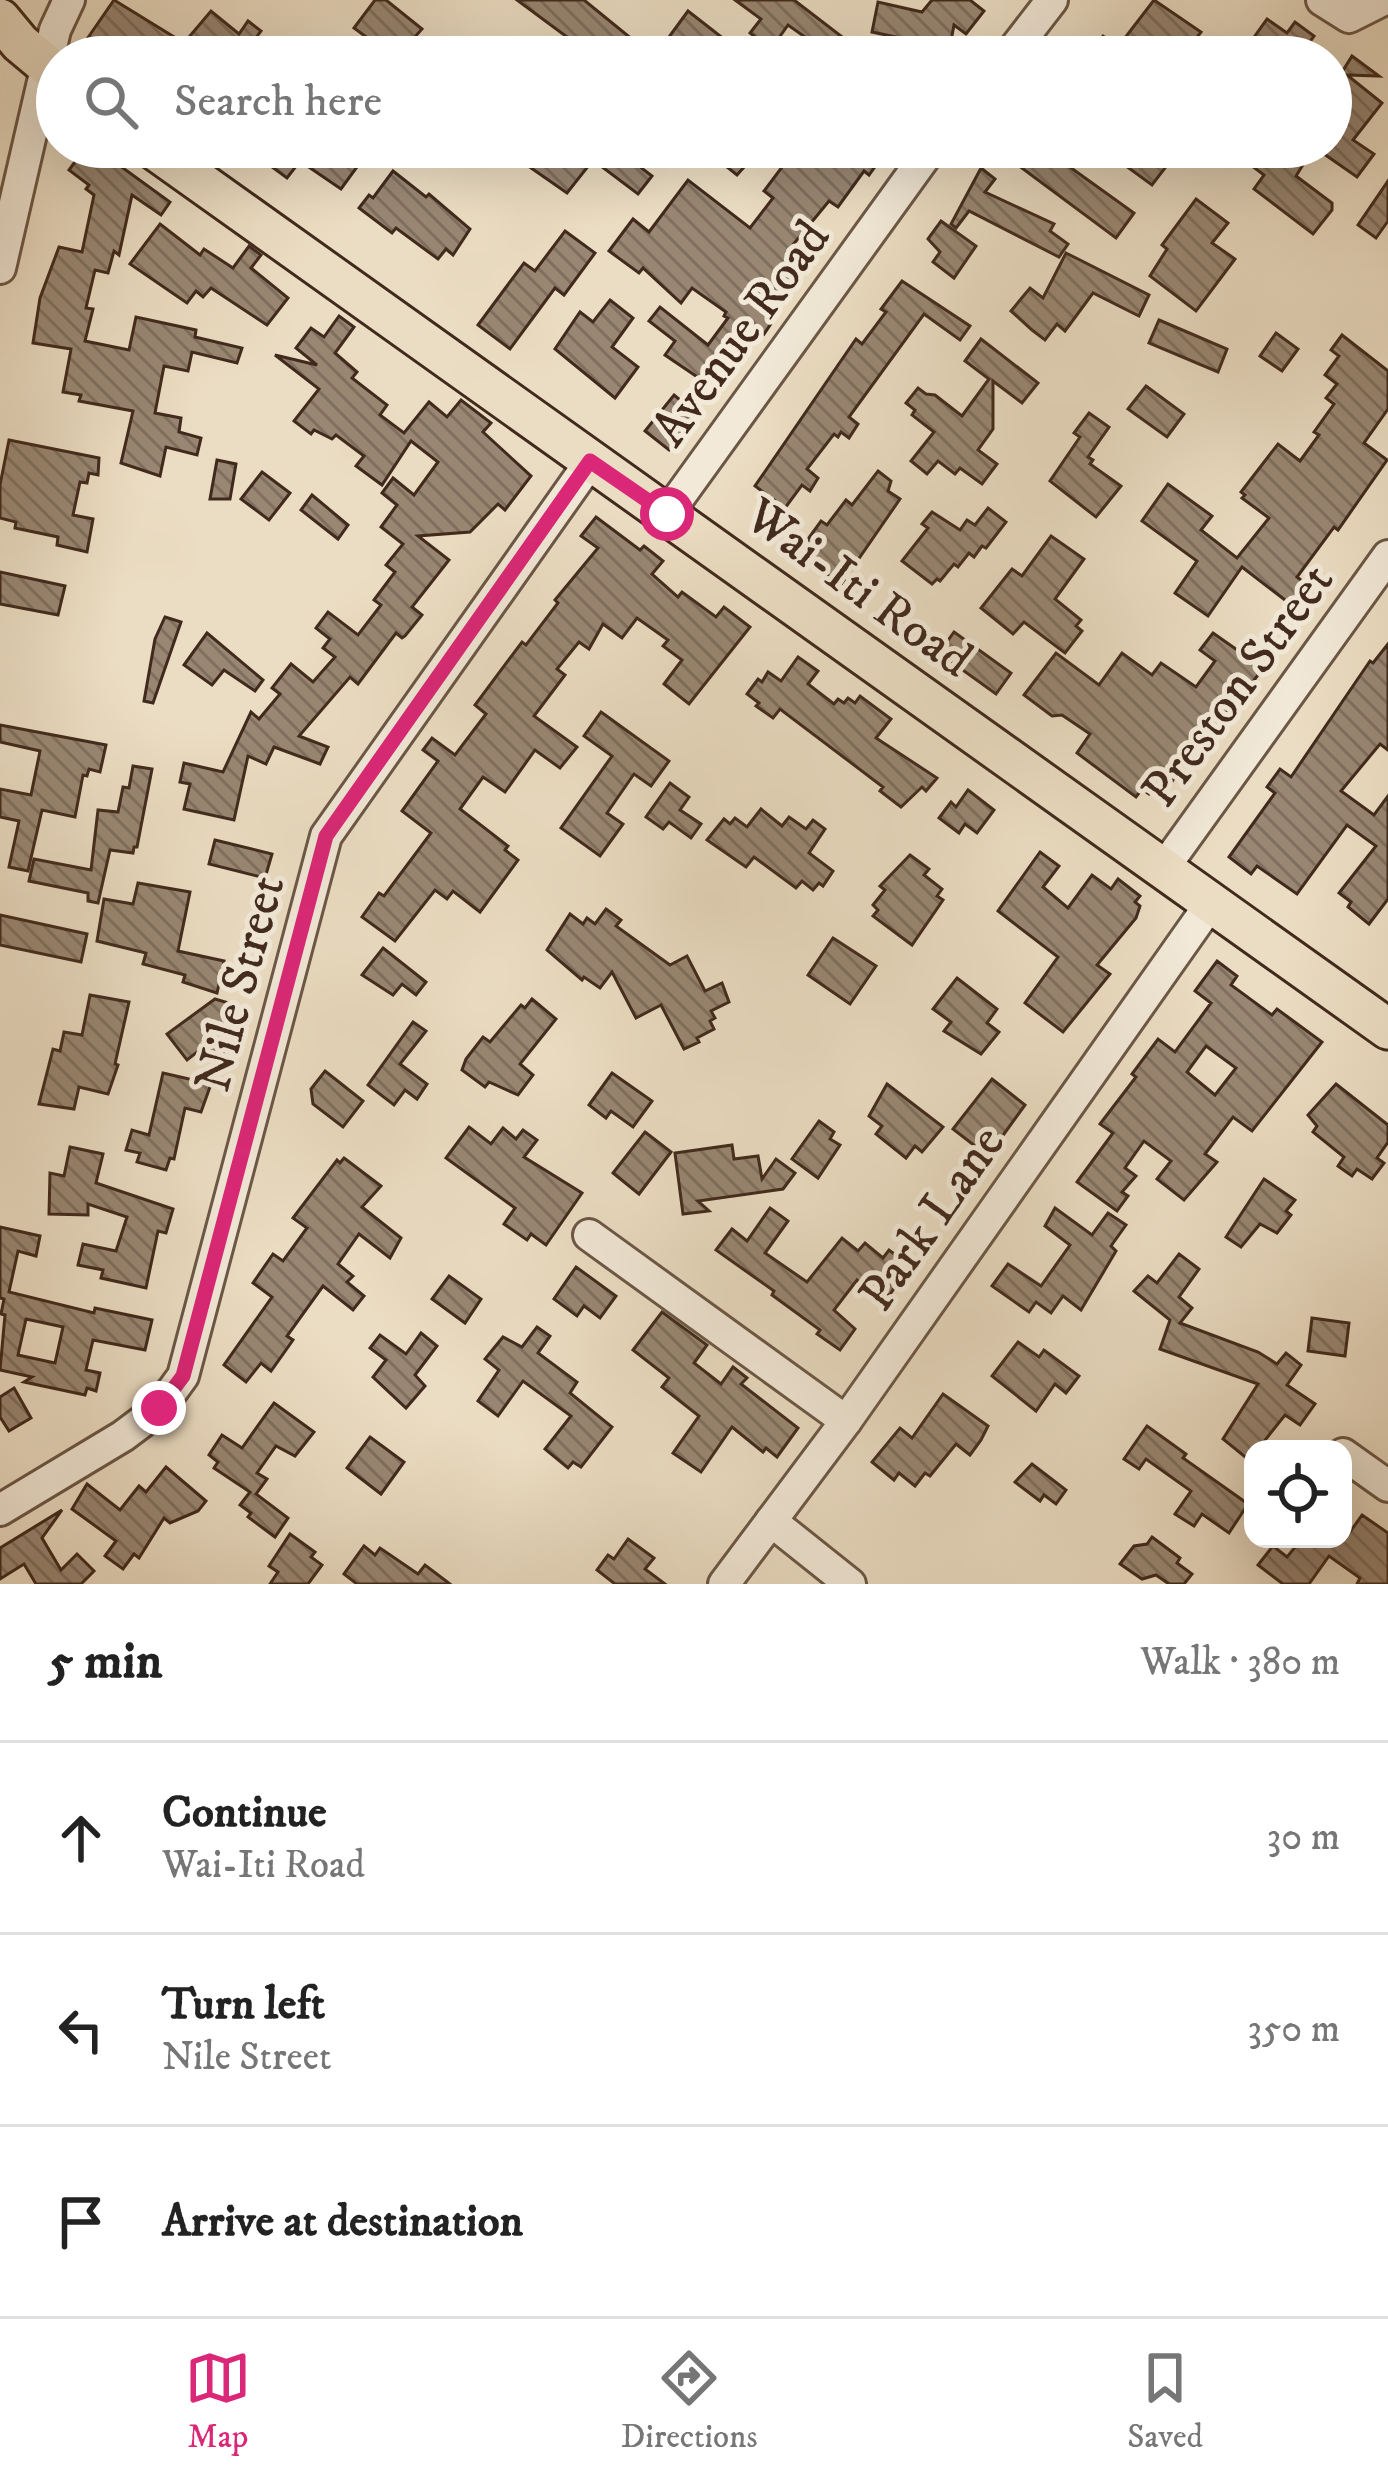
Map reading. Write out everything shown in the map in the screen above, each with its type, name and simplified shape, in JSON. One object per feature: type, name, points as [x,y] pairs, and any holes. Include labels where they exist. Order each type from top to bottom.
[{"type":"main road","points":[[0,19],[36,54]]},
{"type":"main road","name":"Wai-Iti Road","points":[[180,168],[1388,1029]]},
{"type":"street","points":[[55,36],[69,0]]},
{"type":"street","points":[[1024,36],[1052,0]]},
{"type":"street","points":[[1322,0],[1349,17],[1383,0]]},
{"type":"street","points":[[0,268],[36,131]]},
{"type":"street","name":"Avenue Road","points":[[667,514],[917,168]]},
{"type":"street","name":"Nile Street","points":[[0,1510],[123,1436],[159,1408],[183,1376],[326,836],[590,461]]},
{"type":"street","name":"Preston Street","points":[[1163,869],[1388,556]]},
{"type":"street","name":"Park Lane","points":[[724,1584],[846,1420],[1211,903]]},
{"type":"street","points":[[589,1235],[846,1420]]},
{"type":"street","points":[[1352,1460],[1388,1486]]},
{"type":"street","points":[[771,1521],[850,1584]]},
{"type":"building","points":[[114,0],[173,36],[89,36]]},
{"type":"building","points":[[375,0],[386,0],[422,29],[416,36],[365,36],[354,28]]},
{"type":"building","points":[[517,0],[584,0],[628,36],[566,36]]},
{"type":"building","points":[[735,0],[794,0],[841,36],[804,36],[788,25],[780,36],[754,36],[750,33],[761,19]]},
{"type":"building","points":[[932,0],[970,0],[984,11],[966,34],[954,25],[952,36],[872,32],[878,2],[922,12]]},
{"type":"building","points":[[1154,0],[1201,32],[1198,36],[1126,36]]},
{"type":"building","points":[[211,11],[239,34],[248,21],[261,31],[257,36],[190,36]]},
{"type":"building","points":[[688,11],[720,36],[670,36]]},
{"type":"building","points":[[1267,19],[1287,33],[1295,22],[1314,36],[1255,36]]},
{"type":"building","points":[[1352,56],[1379,76],[1352,75]]},
{"type":"building","points":[[1352,79],[1382,103],[1353,140],[1374,154],[1357,177],[1344,168],[1352,168]]},
{"type":"building","points":[[123,168],[170,202],[161,215],[132,195],[119,255],[114,251],[108,273],[95,270],[86,308],[93,309],[85,341],[129,350],[136,317],[196,330],[195,337],[242,348],[237,363],[192,352],[188,371],[164,366],[155,413],[181,418],[179,432],[201,438],[197,455],[166,447],[160,476],[121,463],[133,411],[79,401],[81,395],[63,392],[71,349],[33,343],[40,298],[59,247],[82,252],[94,195],[69,170]]},
{"type":"building","points":[[273,168],[295,168],[287,178]]},
{"type":"building","points":[[310,168],[356,168],[341,189]]},
{"type":"building","points":[[531,168],[587,168],[567,193]]},
{"type":"building","points":[[604,168],[642,168],[652,176],[638,194]]},
{"type":"building","points":[[781,168],[874,168],[869,175],[864,171],[838,207],[829,201],[787,252],[804,269],[772,313],[776,316],[764,334],[756,328],[747,336],[712,387],[665,355],[675,341],[649,321],[660,307],[708,345],[728,318],[726,312],[692,288],[681,303],[643,268],[639,273],[609,251],[633,219],[649,232],[688,180],[750,228],[773,198],[764,191]]},
{"type":"building","points":[[981,168],[995,179],[985,192],[1054,224],[1050,231],[1068,244],[1059,257],[969,211],[956,228],[951,224]]},
{"type":"building","points":[[1022,168],[1071,168],[1134,213],[1116,238]]},
{"type":"building","points":[[1129,168],[1165,168],[1152,185]]},
{"type":"building","points":[[1255,168],[1301,168],[1296,176],[1332,203],[1332,210],[1313,234],[1254,189],[1264,175]]},
{"type":"building","points":[[393,171],[470,229],[453,255],[446,249],[438,259],[359,208]]},
{"type":"building","points":[[1388,181],[1388,221],[1376,238],[1358,225]]},
{"type":"building","points":[[1196,199],[1228,223],[1212,243],[1235,259],[1196,311],[1150,276],[1167,249],[1162,245]]},
{"type":"building","points":[[941,221],[976,246],[954,278],[933,262],[940,252],[928,239]]},
{"type":"building","points":[[160,224],[200,255],[204,249],[233,268],[249,246],[261,255],[251,268],[288,298],[267,325],[211,288],[203,297],[196,291],[187,303],[130,264]]},
{"type":"building","points":[[565,231],[595,253],[564,295],[555,288],[510,349],[478,325],[524,263],[535,271]]},
{"type":"building","points":[[1066,253],[1149,295],[1139,316],[1093,293],[1065,331],[1057,324],[1045,340],[1032,330],[1011,311],[1030,288],[1043,298]]},
{"type":"building","points":[[902,281],[970,326],[960,340],[924,314],[849,417],[858,424],[849,438],[841,432],[838,437],[834,434],[807,469],[818,478],[810,491],[802,485],[785,508],[755,486],[856,339],[862,344],[886,312],[881,309]]},
{"type":"building","points":[[610,300],[633,318],[612,347],[638,367],[615,398],[555,349],[580,312],[593,322]]},
{"type":"building","points":[[339,316],[354,327],[335,353],[357,372],[352,378],[387,405],[380,415],[404,433],[429,402],[447,417],[461,400],[491,423],[483,432],[531,476],[505,510],[498,504],[470,532],[418,536],[449,560],[412,607],[422,615],[405,636],[396,633],[358,684],[350,677],[299,736],[328,747],[320,764],[274,747],[266,764],[248,756],[234,820],[184,809],[190,784],[180,782],[184,763],[223,772],[251,712],[259,719],[280,694],[272,688],[291,664],[313,682],[335,657],[323,648],[330,639],[316,628],[328,612],[358,635],[381,605],[374,600],[395,572],[386,565],[403,544],[381,527],[397,505],[382,493],[393,478],[414,495],[438,462],[411,441],[382,485],[356,466],[364,456],[336,435],[332,439],[314,430],[311,434],[294,421],[319,389],[275,355],[317,365],[296,348],[311,328],[324,337]]},
{"type":"building","points":[[1159,320],[1227,349],[1218,372],[1149,343]]},
{"type":"building","points":[[1276,333],[1298,349],[1282,371],[1260,356]]},
{"type":"building","points":[[1342,335],[1388,371],[1388,409],[1364,443],[1387,460],[1338,530],[1334,527],[1297,577],[1314,590],[1298,610],[1242,567],[1208,616],[1175,593],[1197,561],[1142,521],[1168,484],[1212,516],[1201,530],[1237,558],[1269,518],[1242,498],[1241,492],[1278,444],[1300,461],[1319,435],[1314,432],[1334,404],[1326,398],[1337,384],[1325,375],[1339,356],[1331,350]]},
{"type":"building","points":[[981,339],[1038,383],[1022,403],[993,381],[993,429],[978,450],[997,464],[982,484],[960,468],[955,474],[938,461],[927,474],[911,461],[934,432],[912,415],[915,410],[906,403],[918,388],[962,416],[989,379],[965,361]]},
{"type":"building","points":[[1146,386],[1184,414],[1167,437],[1128,409]]},
{"type":"building","points":[[674,395],[697,414],[669,450],[645,431]]},
{"type":"building","points":[[1089,413],[1109,427],[1088,457],[1093,460],[1090,464],[1121,486],[1096,517],[1050,481],[1080,437],[1074,433]]},
{"type":"building","points":[[9,440],[99,458],[98,475],[89,473],[87,483],[80,482],[73,515],[93,519],[87,552],[57,545],[58,537],[15,528],[16,522],[0,518],[0,485]]},
{"type":"building","points":[[217,460],[236,464],[230,499],[210,499]]},
{"type":"building","points":[[878,471],[891,481],[888,491],[900,499],[842,583],[795,557],[821,521],[827,525],[846,500],[852,505]]},
{"type":"building","points":[[262,472],[290,493],[269,520],[241,499]]},
{"type":"building","points":[[312,495],[348,525],[338,539],[301,510]]},
{"type":"building","points":[[988,508],[1006,522],[986,548],[982,546],[974,557],[969,553],[940,581],[932,584],[902,561],[928,528],[922,524],[932,512],[960,530],[967,520],[975,525]]},
{"type":"building","points":[[596,517],[663,561],[652,574],[678,597],[682,592],[716,617],[724,607],[750,627],[689,704],[664,684],[682,660],[663,646],[668,640],[637,618],[622,638],[603,624],[589,649],[579,642],[557,669],[565,675],[534,716],[577,747],[560,768],[535,750],[505,792],[483,777],[460,809],[508,846],[505,850],[518,860],[480,912],[453,891],[447,899],[435,890],[395,941],[362,917],[379,893],[384,896],[431,833],[402,811],[438,761],[423,750],[432,738],[455,755],[486,714],[475,705],[598,548],[581,536]]},
{"type":"building","points":[[1051,536],[1084,559],[1055,599],[1081,620],[1076,626],[1082,631],[1065,653],[1024,622],[1013,634],[981,608],[1012,569],[1022,576]]},
{"type":"building","points":[[0,572],[65,586],[58,615],[0,604]]},
{"type":"building","points":[[165,617],[181,622],[153,703],[144,701],[155,639]]},
{"type":"building","points":[[954,632],[1011,673],[996,694],[939,653]]},
{"type":"building","points":[[207,633],[263,680],[255,691],[224,670],[212,685],[184,665]]},
{"type":"building","points":[[1213,633],[1263,668],[1252,683],[1247,679],[1211,731],[1206,728],[1164,794],[1155,787],[1149,794],[1142,789],[1136,797],[1077,753],[1090,734],[1062,715],[1052,716],[1024,695],[1056,653],[1099,685],[1122,653],[1152,675],[1161,663],[1196,687],[1215,661],[1200,650]]},
{"type":"building","points":[[1388,644],[1388,750],[1380,744],[1341,791],[1374,815],[1388,796],[1388,899],[1369,924],[1339,893],[1376,846],[1347,825],[1297,894],[1257,866],[1251,874],[1229,857],[1275,793],[1267,787],[1280,769],[1291,777],[1370,661]]},
{"type":"building","points":[[798,657],[818,671],[808,684],[834,704],[848,698],[855,703],[860,696],[891,719],[876,738],[937,778],[926,791],[922,787],[901,807],[880,791],[883,787],[780,709],[773,718],[756,706],[759,703],[747,694],[758,679],[762,682],[768,672],[781,681]]},
{"type":"building","points":[[601,712],[669,761],[651,786],[634,774],[607,813],[623,824],[600,856],[561,828],[612,756],[584,736]]},
{"type":"building","points":[[0,725],[106,745],[100,772],[89,769],[83,775],[75,817],[42,810],[28,871],[9,867],[19,821],[0,817],[0,789],[31,795],[40,751],[0,742]]},
{"type":"building","points":[[133,766],[152,769],[137,847],[133,853],[110,850],[98,903],[88,901],[88,893],[29,881],[34,859],[91,870],[98,810],[118,812]]},
{"type":"building","points":[[670,783],[689,797],[680,810],[701,824],[691,838],[669,822],[663,829],[646,817]]},
{"type":"building","points":[[968,790],[994,810],[977,833],[965,824],[959,833],[939,818],[951,802],[956,807]]},
{"type":"building","points":[[761,809],[782,826],[789,817],[806,829],[813,820],[825,829],[809,853],[833,871],[823,886],[819,883],[813,890],[802,881],[796,888],[754,857],[746,867],[707,840],[724,819],[730,824],[735,818],[747,827]]},
{"type":"building","points":[[215,840],[272,854],[265,878],[209,864]]},
{"type":"building","points":[[1040,852],[1059,866],[1043,887],[1068,908],[1092,875],[1111,889],[1118,879],[1140,896],[1135,902],[1140,906],[1136,918],[1097,965],[1110,974],[1063,1032],[1025,1003],[1058,957],[998,911]]},
{"type":"building","points":[[910,855],[929,869],[924,875],[942,889],[937,896],[943,900],[912,945],[873,916],[878,910],[873,905],[885,890],[880,886]]},
{"type":"building","points":[[138,883],[190,892],[178,951],[224,961],[217,993],[183,982],[185,975],[143,964],[146,953],[97,941],[104,899],[133,904]]},
{"type":"building","points":[[606,909],[621,920],[616,926],[670,965],[687,956],[705,991],[722,983],[729,1002],[711,1011],[714,1029],[697,1038],[699,1042],[684,1049],[661,1005],[636,1018],[612,972],[600,988],[582,980],[547,950],[570,914],[583,924],[587,918],[595,924]]},
{"type":"building","points":[[0,915],[87,934],[81,962],[0,945]]},
{"type":"building","points":[[833,938],[876,966],[850,1004],[808,975]]},
{"type":"building","points":[[383,948],[426,982],[416,995],[402,984],[393,995],[362,975]]},
{"type":"building","points":[[1217,961],[1237,976],[1231,985],[1272,1015],[1277,1009],[1322,1042],[1252,1131],[1233,1117],[1205,1154],[1217,1162],[1184,1200],[1157,1179],[1171,1161],[1144,1141],[1125,1168],[1136,1176],[1122,1192],[1128,1196],[1117,1211],[1077,1182],[1113,1133],[1100,1124],[1158,1039],[1175,1052],[1211,1003],[1195,991]],"holes":[[[1206,1046],[1236,1068],[1215,1095],[1187,1072]]]},
{"type":"building","points":[[957,978],[997,1009],[987,1023],[999,1032],[981,1054],[944,1031],[951,1022],[933,1009]]},
{"type":"building","points":[[90,995],[129,1002],[108,1094],[79,1087],[74,1109],[39,1104],[53,1049],[60,1051],[64,1032],[82,1035]]},
{"type":"building","points":[[215,999],[232,1004],[223,1053],[201,1049],[187,1060],[167,1034]]},
{"type":"building","points":[[532,999],[556,1019],[520,1064],[533,1075],[518,1095],[489,1082],[485,1087],[462,1070],[466,1059],[483,1037],[490,1042],[521,1005],[525,1008]]},
{"type":"building","points":[[413,1022],[426,1031],[400,1064],[427,1084],[417,1099],[405,1090],[394,1105],[368,1085]]},
{"type":"building","points":[[325,1071],[363,1101],[343,1127],[313,1104],[311,1089]]},
{"type":"building","points":[[163,1073],[211,1084],[201,1112],[185,1108],[174,1159],[170,1158],[166,1170],[137,1162],[140,1153],[126,1150],[132,1130],[149,1135]]},
{"type":"building","points":[[612,1073],[652,1101],[633,1127],[611,1111],[606,1118],[589,1105]]},
{"type":"building","points":[[992,1079],[1025,1105],[988,1156],[953,1129]]},
{"type":"building","points":[[887,1084],[943,1127],[922,1152],[915,1146],[906,1158],[876,1134],[882,1126],[869,1116]]},
{"type":"building","points":[[1336,1084],[1388,1125],[1388,1142],[1377,1158],[1384,1163],[1372,1179],[1357,1169],[1352,1176],[1338,1166],[1344,1157],[1313,1132],[1317,1126],[1308,1115]]},
{"type":"building","points":[[819,1121],[834,1132],[830,1139],[840,1145],[818,1178],[792,1159]]},
{"type":"building","points":[[469,1127],[491,1144],[503,1128],[516,1139],[523,1130],[537,1140],[524,1157],[582,1193],[546,1245],[531,1234],[527,1240],[504,1224],[515,1208],[446,1158]]},
{"type":"building","points":[[645,1132],[671,1152],[639,1194],[613,1173]]},
{"type":"building","points":[[732,1145],[734,1159],[758,1156],[762,1179],[776,1159],[795,1173],[783,1189],[698,1201],[709,1211],[683,1214],[675,1153]]},
{"type":"building","points":[[70,1147],[103,1154],[96,1183],[173,1209],[166,1233],[158,1231],[146,1288],[101,1278],[103,1270],[78,1265],[83,1244],[116,1251],[127,1217],[88,1204],[88,1215],[49,1214],[50,1173],[64,1176]]},
{"type":"building","points":[[344,1158],[381,1186],[362,1207],[401,1238],[390,1258],[359,1234],[338,1264],[353,1276],[347,1282],[364,1296],[353,1310],[323,1286],[287,1336],[293,1340],[271,1371],[261,1363],[246,1382],[224,1365],[272,1297],[253,1283],[273,1254],[283,1261],[307,1228],[293,1218],[337,1160],[340,1163]]},
{"type":"building","points":[[1264,1179],[1295,1200],[1286,1211],[1291,1215],[1277,1233],[1260,1224],[1241,1247],[1226,1237]]},
{"type":"building","points":[[770,1208],[788,1221],[765,1253],[807,1282],[842,1238],[858,1251],[865,1243],[883,1258],[889,1250],[909,1265],[889,1296],[869,1280],[864,1286],[857,1280],[834,1310],[855,1329],[840,1350],[772,1295],[774,1291],[716,1250],[732,1229],[747,1241]]},
{"type":"building","points":[[1055,1208],[1092,1235],[1108,1213],[1126,1225],[1081,1310],[1063,1296],[1051,1313],[1036,1302],[1029,1312],[992,1286],[1008,1264],[1041,1286],[1070,1245],[1045,1226]]},
{"type":"building","points":[[0,1227],[40,1236],[36,1256],[18,1251],[9,1292],[94,1313],[95,1308],[152,1320],[145,1350],[93,1340],[86,1370],[100,1373],[96,1391],[87,1388],[85,1395],[24,1382],[32,1377],[0,1370],[5,1315],[0,1298]],"holes":[[[26,1319],[63,1327],[55,1363],[18,1355]]]},
{"type":"building","points":[[1179,1254],[1199,1269],[1179,1297],[1192,1308],[1180,1323],[1258,1352],[1277,1364],[1286,1353],[1301,1365],[1287,1385],[1315,1404],[1300,1425],[1285,1415],[1265,1440],[1244,1440],[1244,1456],[1223,1439],[1258,1384],[1160,1349],[1170,1320],[1134,1291],[1148,1276],[1157,1283]]},
{"type":"building","points":[[576,1267],[616,1296],[600,1318],[584,1306],[577,1316],[554,1299]]},
{"type":"building","points":[[449,1276],[481,1299],[465,1323],[432,1299]]},
{"type":"building","points":[[662,1312],[707,1345],[694,1363],[721,1384],[733,1367],[747,1378],[741,1384],[798,1428],[777,1457],[766,1448],[763,1452],[732,1427],[701,1472],[673,1453],[699,1416],[662,1387],[669,1378],[633,1350]]},
{"type":"building","points":[[1312,1318],[1349,1323],[1345,1356],[1308,1351]]},
{"type":"building","points":[[537,1327],[550,1336],[538,1353],[577,1382],[570,1393],[612,1427],[581,1467],[573,1462],[568,1468],[545,1449],[571,1416],[523,1381],[498,1416],[478,1401],[499,1370],[485,1359],[503,1337],[522,1347]]},
{"type":"building","points":[[421,1333],[437,1346],[415,1375],[425,1386],[406,1408],[373,1377],[386,1360],[370,1348],[380,1335],[406,1354]]},
{"type":"building","points":[[1018,1342],[1039,1357],[1044,1350],[1079,1376],[1066,1393],[1055,1384],[1036,1411],[992,1376]]},
{"type":"building","points":[[14,1388],[31,1418],[9,1431],[0,1417],[0,1397]]},
{"type":"building","points":[[943,1394],[988,1426],[981,1440],[970,1455],[956,1444],[930,1476],[925,1473],[915,1486],[899,1473],[894,1480],[872,1462],[900,1428],[912,1438]]},
{"type":"building","points":[[274,1403],[314,1432],[295,1456],[276,1446],[257,1473],[267,1479],[256,1494],[288,1518],[275,1537],[240,1505],[250,1492],[214,1468],[218,1462],[209,1455],[222,1435],[242,1448]]},
{"type":"building","points":[[1147,1426],[1244,1501],[1244,1510],[1229,1533],[1202,1514],[1194,1526],[1175,1514],[1191,1491],[1146,1459],[1139,1469],[1124,1459]]},
{"type":"building","points":[[370,1437],[404,1462],[381,1494],[347,1468]]},
{"type":"building","points":[[1032,1464],[1066,1490],[1056,1504],[1044,1495],[1040,1501],[1015,1482]]},
{"type":"building","points":[[166,1467],[206,1501],[198,1511],[170,1523],[164,1518],[139,1558],[134,1554],[123,1569],[105,1556],[116,1541],[72,1509],[87,1484],[120,1510],[139,1486],[146,1492]]},
{"type":"building","points":[[62,1510],[42,1538],[61,1570],[77,1554],[94,1571],[81,1584],[36,1584],[24,1564],[0,1579],[0,1548]]},
{"type":"building","points":[[1362,1515],[1388,1533],[1388,1584],[1357,1584],[1360,1578],[1329,1556],[1309,1584],[1283,1584],[1258,1565],[1271,1548],[1287,1557],[1294,1548],[1352,1548],[1352,1529]]},
{"type":"building","points":[[290,1534],[315,1552],[311,1557],[322,1565],[308,1584],[270,1584],[278,1572],[269,1566]]},
{"type":"building","points":[[1152,1537],[1192,1574],[1184,1584],[1169,1584],[1156,1575],[1142,1579],[1120,1564],[1134,1546],[1147,1544]]},
{"type":"building","points":[[628,1539],[654,1558],[645,1569],[665,1584],[615,1584],[597,1570],[608,1555],[614,1559]]},
{"type":"building","points":[[364,1546],[375,1555],[380,1548],[418,1574],[425,1565],[450,1584],[357,1584],[344,1574]]},
{"type":"route","points":[[159,1408],[183,1376],[326,836],[590,461],[667,514]]}]
